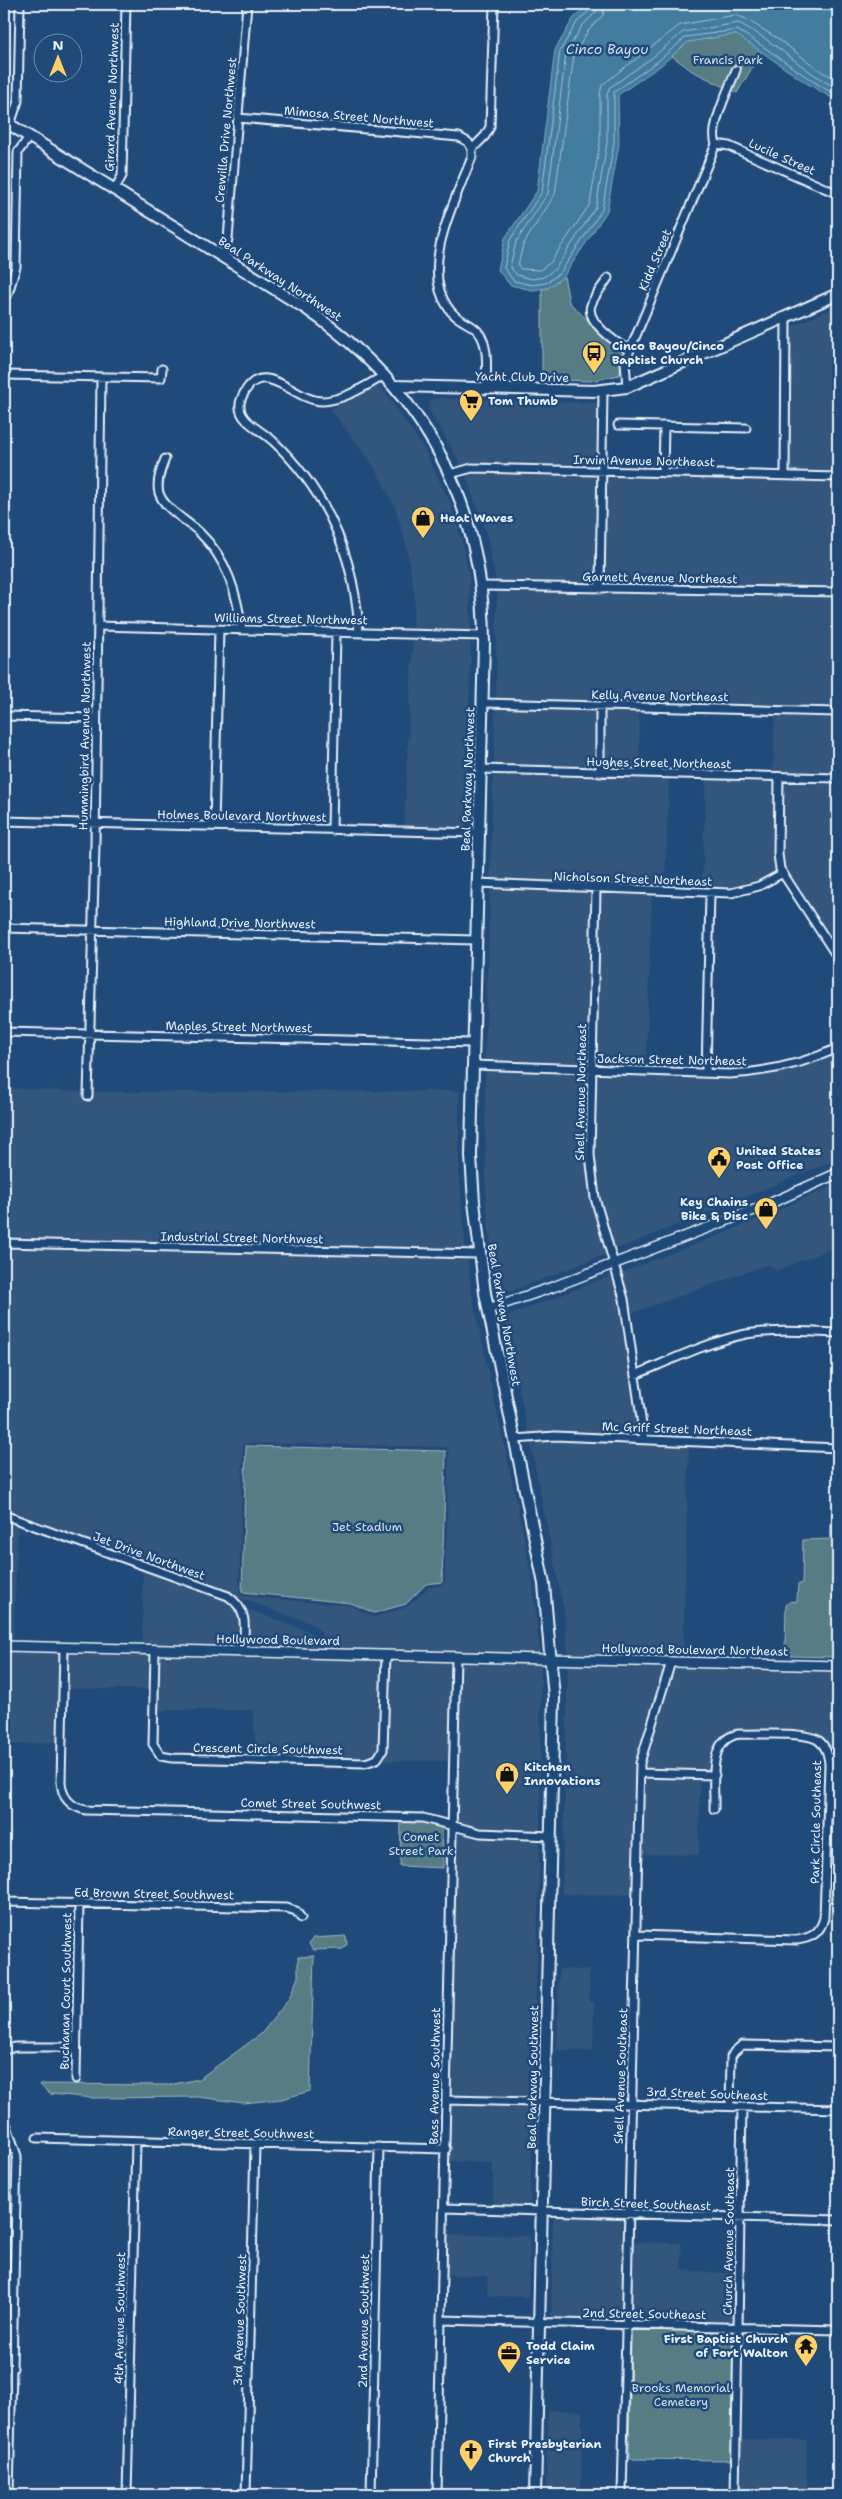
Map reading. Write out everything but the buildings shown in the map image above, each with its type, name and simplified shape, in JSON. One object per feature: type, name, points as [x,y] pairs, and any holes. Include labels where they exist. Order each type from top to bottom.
[{"type":"main road","name":"Beal Parkway Northwest","points":[[7,123],[329,324],[396,386],[422,423],[450,474],[469,527],[481,586],[484,636],[471,1156],[479,1254],[488,1309],[544,1584],[552,1659]]},
{"type":"main road","name":"Yacht Club Drive","points":[[396,386],[603,390],[627,386],[838,294]]},
{"type":"main road","name":"Beal Parkway Southwest","points":[[535,2495],[552,1836],[554,1728],[552,1659]]},
{"type":"street","points":[[7,123],[18,101],[20,4]]},
{"type":"street","name":"Girard Avenue Northwest","points":[[114,190],[122,176],[126,4]]},
{"type":"street","name":"Crewilla Drive Northwest","points":[[223,257],[228,239],[247,4]]},
{"type":"street","points":[[486,388],[483,338],[478,331],[447,308],[440,293],[436,271],[437,253],[472,157],[472,149],[485,136],[490,127],[494,4]]},
{"type":"street","name":"Kidd Street","points":[[627,386],[625,362],[629,350],[716,144],[714,130],[736,70]]},
{"type":"street","name":"Mimosa Street Northwest","points":[[238,118],[460,137],[468,142],[472,149]]},
{"type":"street","points":[[8,294],[16,267],[18,152],[29,137]]},
{"type":"street","name":"Lucile Street","points":[[716,144],[729,146],[838,194]]},
{"type":"street","points":[[608,278],[593,301],[590,310],[591,315],[605,333],[629,350]]},
{"type":"street","points":[[785,476],[786,317]]},
{"type":"street","points":[[4,374],[161,378],[162,369]]},
{"type":"street","points":[[359,632],[351,570],[333,520],[302,470],[265,434],[244,419],[241,415],[239,404],[248,386],[263,378],[274,379],[310,399],[321,401],[347,394],[385,375]]},
{"type":"street","name":"Hummingbird Avenue Northwest","points":[[88,1096],[95,823],[101,376]]},
{"type":"street","points":[[600,589],[603,390]]},
{"type":"street","points":[[618,425],[746,428]]},
{"type":"street","points":[[663,472],[664,426]]},
{"type":"street","points":[[164,459],[160,470],[159,492],[164,502],[202,534],[220,558],[236,594],[242,630]]},
{"type":"street","name":"Irwin Avenue Northeast","points":[[450,474],[472,468],[838,477]]},
{"type":"street","name":"Garnett Avenue Northeast","points":[[481,586],[838,592]]},
{"type":"street","name":"Williams Street Northwest","points":[[98,626],[484,636]]},
{"type":"street","points":[[214,826],[219,629]]},
{"type":"street","points":[[332,830],[336,632]]},
{"type":"street","name":"Kelly Avenue Northeast","points":[[482,703],[838,712]]},
{"type":"street","points":[[600,706],[600,772]]},
{"type":"street","points":[[4,716],[96,718]]},
{"type":"street","name":"Hughes Street Northeast","points":[[480,769],[838,778]]},
{"type":"street","points":[[779,777],[778,854],[783,873],[838,958]]},
{"type":"street","name":"Holmes Boulevard Northwest","points":[[4,821],[479,833]]},
{"type":"street","name":"Nicholson Street Northeast","points":[[477,883],[710,893],[745,891],[783,873]]},
{"type":"street","name":"Shell Avenue Northeast","points":[[596,889],[591,1070],[590,1155],[592,1178],[601,1221],[624,1299],[644,1439]]},
{"type":"street","points":[[706,1073],[710,893]]},
{"type":"street","name":"Highland Drive Northwest","points":[[4,928],[476,940]]},
{"type":"street","name":"Maples Street Northwest","points":[[4,1032],[473,1043]]},
{"type":"street","name":"Jackson Street Northeast","points":[[472,1065],[729,1074],[774,1070],[811,1059],[838,1048]]},
{"type":"street","points":[[488,1309],[614,1264],[762,1207],[838,1173]]},
{"type":"street","name":"Industrial Street Northwest","points":[[4,1243],[479,1254]]},
{"type":"street","points":[[635,1375],[715,1343],[747,1334],[780,1331],[838,1333]]},
{"type":"street","name":"Mc Griff Street Northeast","points":[[515,1439],[555,1436],[838,1448]]},
{"type":"street","name":"Jet Drive Northwest","points":[[4,1515],[228,1596],[236,1602],[243,1614],[243,1652]]},
{"type":"street","name":"Hollywood Boulevard","points":[[4,1646],[552,1659]]},
{"type":"street","name":"Comet Street Southwest","points":[[64,1648],[60,1782],[63,1793],[69,1802],[86,1810],[422,1818],[480,1833],[552,1836]]},
{"type":"street","name":"Crescent Circle Southwest","points":[[155,1650],[153,1744],[161,1756],[172,1758],[365,1763],[377,1759],[383,1750],[386,1655]]},
{"type":"street","name":"Bass Avenue Southwest","points":[[437,2495],[456,1657]]},
{"type":"street","name":"Hollywood Boulevard Northeast","points":[[552,1659],[838,1666]]},
{"type":"street","name":"Shell Avenue Southeast","points":[[622,2495],[640,1773],[645,1744],[671,1662]]},
{"type":"street","name":"Park Circle Southeast","points":[[637,1935],[797,1940],[814,1936],[822,1926],[824,1918],[829,1764],[828,1755],[823,1745],[816,1739],[804,1736],[733,1735],[723,1741],[716,1751],[714,1809]]},
{"type":"street","points":[[640,1773],[715,1775]]},
{"type":"street","name":"Ed Brown Street Southwest","points":[[4,1902],[286,1908],[296,1911],[301,1918]]},
{"type":"street","name":"Buchanan Court Southwest","points":[[76,2079],[79,1904]]},
{"type":"street","points":[[730,2106],[731,2057],[742,2045],[838,2047]]},
{"type":"street","points":[[4,2050],[15,2046],[76,2047]]},
{"type":"street","name":"3rd Street Southeast","points":[[447,2100],[838,2109]]},
{"type":"street","name":"Church Avenue Southeast","points":[[735,2495],[742,2106]]},
{"type":"street","points":[[4,2117],[17,2156],[9,2495]]},
{"type":"street","name":"Ranger Street Southwest","points":[[37,2138],[446,2149]]},
{"type":"street","name":"4th Avenue Southwest","points":[[126,2495],[136,2142]]},
{"type":"street","name":"3rd Avenue Southwest","points":[[246,2495],[255,2144]]},
{"type":"street","name":"2nd Avenue Southwest","points":[[371,2495],[380,2148]]},
{"type":"street","name":"Birch Street Southeast","points":[[444,2208],[838,2220]]},
{"type":"street","name":"2nd Street Southeast","points":[[441,2320],[838,2330]]},
{"type":"street","points":[[4,2368],[13,2368]]},
{"type":"shaded area","points":[[838,306],[838,472],[788,471],[790,327]]},
{"type":"shaded area","points":[[379,385],[422,445],[450,502],[461,537],[469,575],[471,631],[413,629],[415,597],[406,544],[395,507],[373,465],[330,409]]},
{"type":"shaded area","points":[[431,398],[599,403],[598,467],[472,464],[462,466],[428,409]]},
{"type":"shaded area","points":[[465,474],[598,475],[596,584],[496,582],[486,532]]},
{"type":"shaded area","points":[[605,475],[838,481],[838,588],[603,584]]},
{"type":"shaded area","points":[[497,590],[838,597],[838,707],[496,699]]},
{"type":"shaded area","points":[[413,638],[471,640],[466,829],[404,827]]},
{"type":"shaded area","points":[[495,707],[597,710],[596,768],[494,766]]},
{"type":"shaded area","points":[[604,710],[639,711],[640,769],[604,768]]},
{"type":"shaded area","points":[[775,714],[838,716],[838,774],[773,773]]},
{"type":"shaded area","points":[[493,774],[669,778],[665,887],[490,880]]},
{"type":"shaded area","points":[[706,779],[776,781],[774,854],[777,871],[744,887],[702,888]]},
{"type":"shaded area","points":[[783,781],[838,783],[838,951],[784,867]]},
{"type":"shaded area","points":[[490,888],[592,893],[588,1065],[485,1061]]},
{"type":"shaded area","points":[[600,894],[652,895],[646,1067],[595,1065]]},
{"type":"shaded area","points":[[838,1053],[838,1159],[613,1251],[596,1178],[594,1155],[595,1074],[753,1077],[793,1069]]},
{"type":"shaded area","points":[[485,1070],[588,1074],[586,1155],[588,1179],[597,1222],[607,1254],[512,1291],[500,1292],[496,1290],[495,1283],[486,1200]]},
{"type":"shaded area","points":[[4,1088],[85,1092],[84,1100],[91,1100],[92,1092],[459,1091],[459,1173],[466,1250],[4,1239]]},
{"type":"shaded area","points":[[838,1184],[838,1246],[776,1271],[769,1264],[630,1314],[620,1273],[725,1233]]},
{"type":"shaded area","points":[[4,1247],[467,1258],[473,1300],[533,1585],[540,1655],[324,1650],[322,1633],[312,1624],[4,1511]],"holes":[[[246,1443],[446,1447],[449,1451],[445,1582],[442,1585],[428,1588],[407,1607],[374,1617],[351,1606],[242,1596],[239,1592],[243,1446]]]},
{"type":"shaded area","points":[[613,1275],[620,1300],[640,1434],[528,1433],[505,1323],[507,1316]]},
{"type":"shaded area","points":[[555,1440],[689,1445],[683,1658],[568,1655],[564,1612],[530,1441]]},
{"type":"shaded area","points":[[4,1520],[18,1525],[13,1642],[4,1642]]},
{"type":"shaded area","points":[[143,1571],[310,1632],[316,1637],[317,1650],[142,1645]]},
{"type":"shaded area","points":[[4,1651],[61,1652],[58,1742],[7,1745],[5,1854]]},
{"type":"shaded area","points":[[68,1652],[151,1654],[150,1689],[67,1689]]},
{"type":"shaded area","points":[[158,1654],[382,1660],[378,1752],[373,1757],[364,1759],[256,1756],[253,1710],[157,1710]]},
{"type":"shaded area","points":[[389,1660],[452,1661],[450,1761],[381,1761],[387,1750]]},
{"type":"shaded area","points":[[460,1661],[541,1663],[540,1831],[480,1829],[455,1823]]},
{"type":"shaded area","points":[[568,1664],[666,1666],[636,1762],[634,1895],[562,1894]]},
{"type":"shaded area","points":[[673,1667],[838,1670],[838,1794],[832,1794],[833,1764],[829,1747],[817,1735],[804,1732],[739,1730],[728,1733],[713,1749],[711,1771],[644,1769]]},
{"type":"shaded area","points":[[643,1777],[700,1779],[699,1855],[642,1854]]},
{"type":"shaded area","points":[[455,1832],[479,1837],[540,1840],[533,2098],[451,2095]]},
{"type":"shaded area","points":[[559,1969],[589,1970],[589,2002],[594,2002],[593,2051],[557,2050]]},
{"type":"shaded area","points":[[450,2104],[533,2107],[530,2207],[493,2206],[493,2163],[449,2161]]},
{"type":"shaded area","points":[[4,2137],[10,2157],[7,2268],[4,2268]]},
{"type":"shaded area","points":[[553,2216],[625,2219],[622,2321],[551,2319]]},
{"type":"shaded area","points":[[447,2234],[530,2236],[528,2297],[487,2296],[488,2276],[446,2275]]},
{"type":"shaded area","points":[[632,2242],[681,2243],[682,2270],[736,2274],[735,2323],[630,2321]]},
{"type":"shaded area","points":[[548,2410],[582,2411],[581,2495],[546,2495]]},
{"type":"shaded area","points":[[740,2439],[807,2440],[807,2495],[739,2495]]},
{"type":"green space","name":"Francis Park","points":[[735,34],[762,51],[737,93],[692,71],[672,56],[688,42]]},
{"type":"green space","points":[[564,276],[569,302],[608,340],[625,353],[619,375],[591,381],[542,379],[542,289],[548,288]]},
{"type":"green space","name":"Jet Stadium","points":[[246,1446],[446,1451],[442,1582],[426,1584],[406,1604],[374,1613],[351,1603],[242,1592]]},
{"type":"green space","points":[[832,1512],[838,1513],[838,1657],[791,1656],[785,1649],[786,1605],[789,1602],[797,1601],[798,1584],[802,1584],[803,1540],[830,1539]]},
{"type":"green space","name":"Comet Street Park","points":[[401,1820],[424,1821],[442,1825],[443,1868],[400,1866]]},
{"type":"green space","points":[[346,1936],[347,1944],[343,1949],[313,1950],[309,1944],[313,1938]]},
{"type":"green space","points":[[314,1956],[310,2091],[282,2099],[244,2103],[198,2097],[94,2098],[50,2094],[39,2084],[169,2085],[199,2079],[261,2034],[289,1999],[298,1977],[298,1957]]},
{"type":"green space","name":"Brooks Memorial Cemetery","points":[[631,2329],[734,2331],[731,2460],[629,2459]]},
{"type":"water","name":"Cinco Bayou","points":[[589,4],[838,4],[838,101],[798,78],[735,34],[688,42],[660,66],[618,95],[619,144],[607,211],[564,276],[548,288],[532,290],[510,285],[498,270],[505,238],[537,191],[555,50],[573,19]]},
{"type":"place","name":"Cinco Bayou/Cinco Baptist Church","points":[[594,374]]},
{"type":"place","name":"Tom Thumb","points":[[471,422]]},
{"type":"place","name":"Heat Waves","points":[[423,539]]},
{"type":"place","name":"United States Post Office","points":[[719,1179]]},
{"type":"place","name":"Key Chains Bike & Disc","points":[[766,1230]]},
{"type":"place","name":"Kitchen Innovations","points":[[507,1795]]},
{"type":"place","name":"First Baptist Church of Fort Walton","points":[[806,2367]]},
{"type":"place","name":"Todd Claim Service","points":[[509,2374]]},
{"type":"place","name":"First Presbyterian Church","points":[[471,2472]]}]
